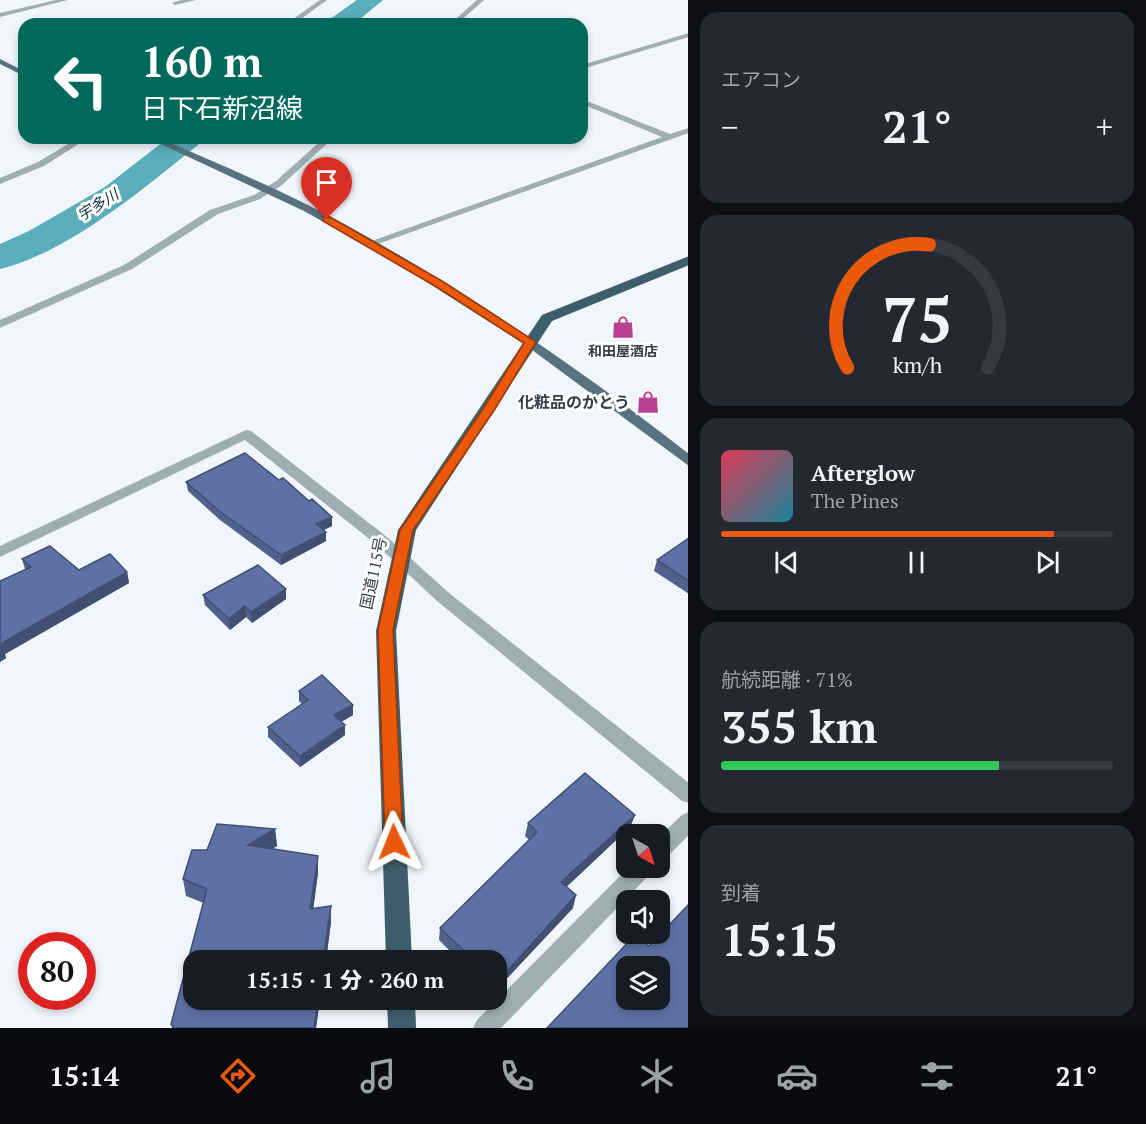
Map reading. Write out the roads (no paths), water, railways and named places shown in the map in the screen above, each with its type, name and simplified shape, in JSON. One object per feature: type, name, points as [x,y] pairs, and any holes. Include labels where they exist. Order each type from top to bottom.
[{"type":"highway","name":"国道115号","points":[[399,950],[386,630],[406,530],[489,409],[547,318],[688,260]]},
{"type":"highway","points":[[401,1010],[402,1028]]},
{"type":"main road","points":[[1,62],[18,71]]},
{"type":"main road","points":[[165,144],[266,189],[371,243],[530,342],[685,454]]},
{"type":"street","points":[[2,12],[66,0]]},
{"type":"street","points":[[175,3],[194,0]]},
{"type":"street","points":[[298,18],[324,0]]},
{"type":"street","points":[[460,18],[481,0]]},
{"type":"street","points":[[588,65],[688,35]]},
{"type":"street","points":[[588,103],[670,136]]},
{"type":"street","points":[[371,243],[688,130]]},
{"type":"street","points":[[0,181],[41,164],[74,144]]},
{"type":"street","points":[[0,324],[128,267],[214,212],[257,197],[322,144]]},
{"type":"street","points":[[0,552],[246,434],[402,558],[443,597],[688,795]]},
{"type":"street","points":[[670,840],[688,821]]},
{"type":"street","points":[[485,1028],[632,878]]},
{"type":"waterway","name":"宇多川","points":[[347,18],[372,0]]},
{"type":"waterway","name":"宇多川","points":[[0,258],[42,239],[117,194],[180,144]]},
{"type":"place","name":"和田屋酒店","points":[[623,327]]},
{"type":"place","name":"化粧品のかとう","points":[[648,402]]}]
